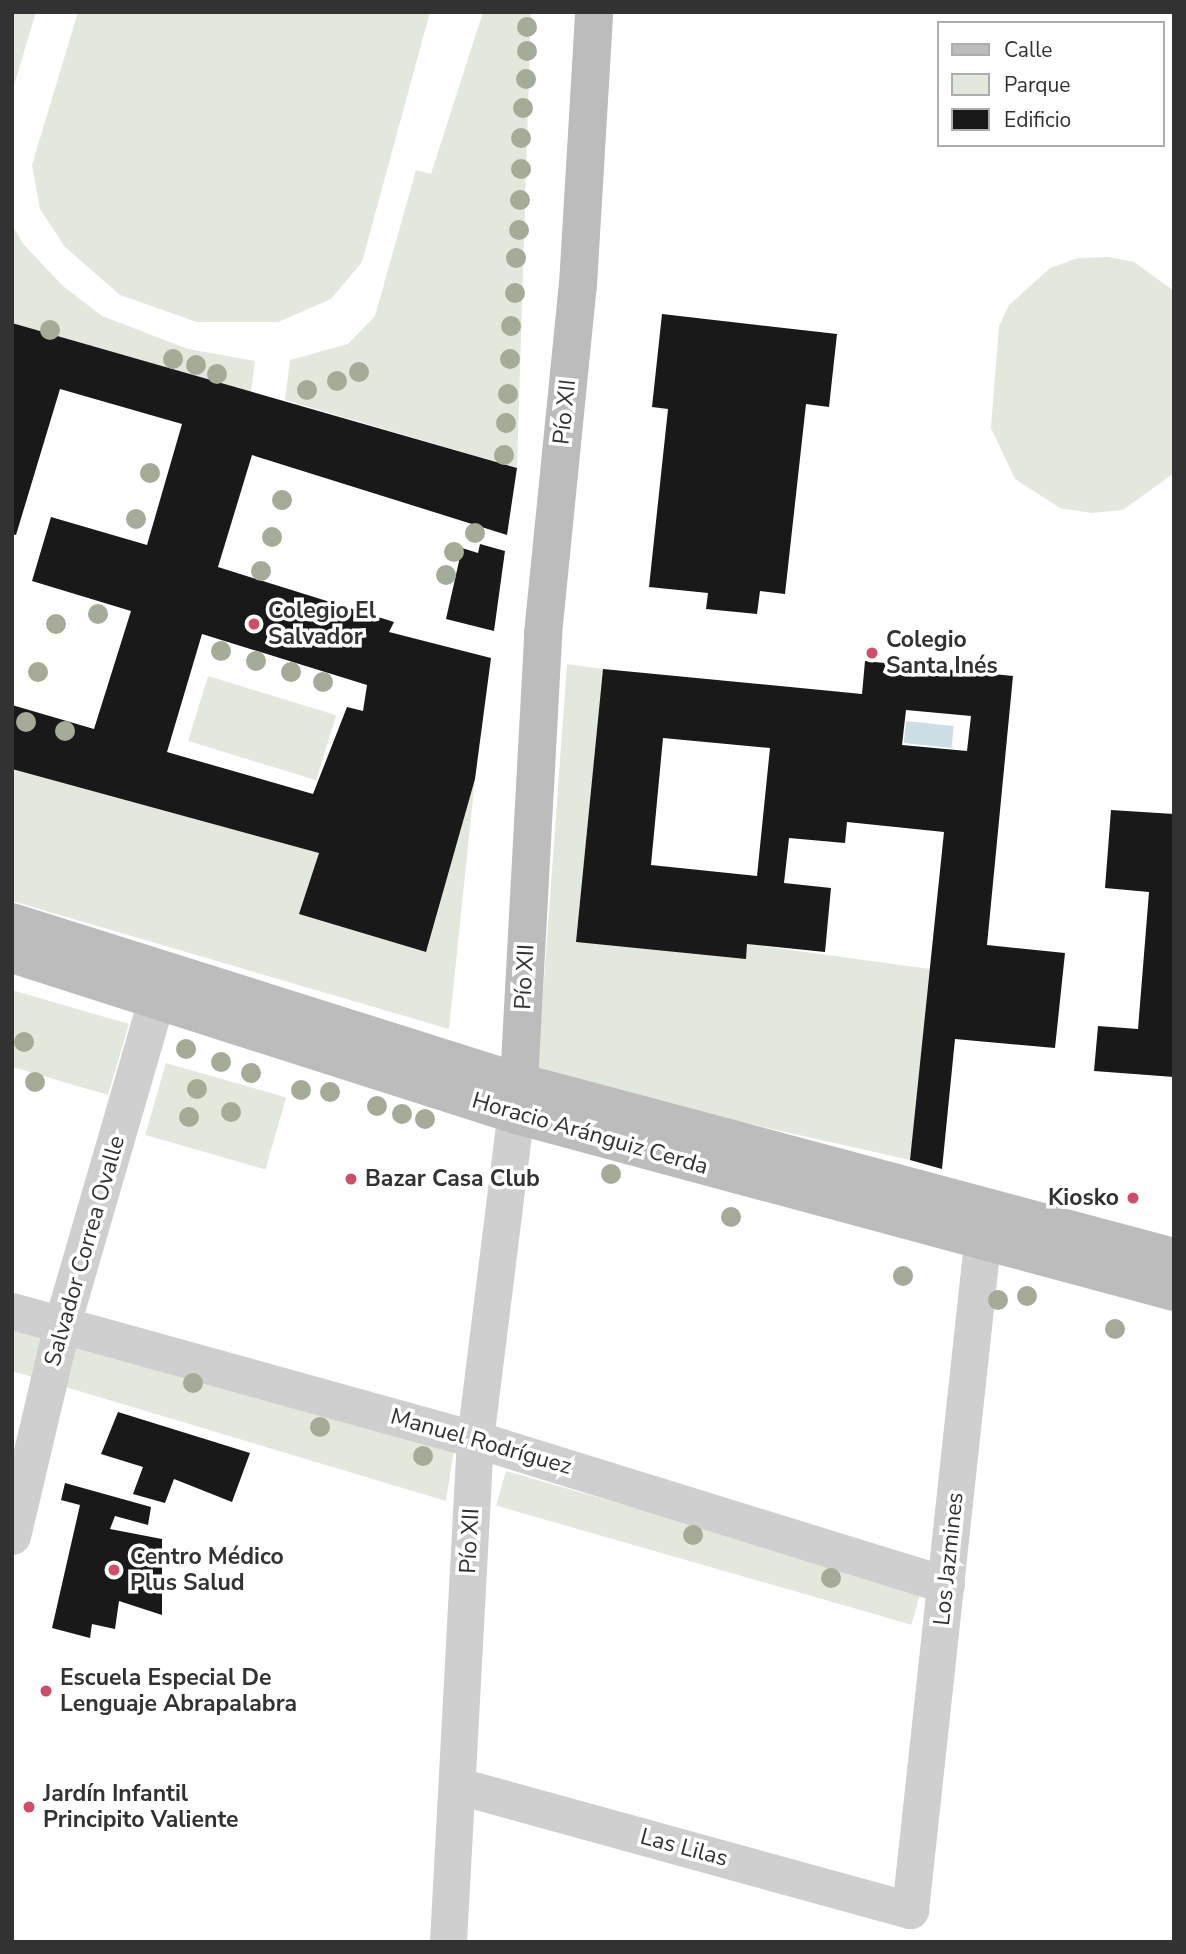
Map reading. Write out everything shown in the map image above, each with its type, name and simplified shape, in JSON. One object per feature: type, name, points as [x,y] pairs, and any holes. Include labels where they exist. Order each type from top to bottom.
[{"type":"street","name":"Pío XII","points":[[448,1942],[459,1786],[475,1439],[518,1098],[543,634],[578,285],[594,12]]},
{"type":"street","name":"Horacio Aránguiz Cerda","points":[[12,922],[161,983],[518,1098],[986,1226],[1174,1292]]},
{"type":"street","name":"Horacio Aránguiz Cerda","points":[[12,954],[161,983]]},
{"type":"street","name":"Salvador Correa Ovalle","points":[[12,1536],[62,1324],[161,983]]},
{"type":"street","name":"Horacio Aránguiz Cerda","points":[[986,1226],[1174,1257]]},
{"type":"street","name":"Los Jazmines","points":[[910,1910],[986,1226]]},
{"type":"street","name":"Manuel Rodríguez","points":[[12,1311],[475,1439],[946,1585]]},
{"type":"street","name":"Las Lilas","points":[[459,1786],[910,1910]]},
{"type":"green space","points":[[12,12],[36,12],[12,92]]},
{"type":"green space","points":[[78,12],[430,12],[362,262],[331,299],[278,322],[197,322],[120,295],[65,247],[40,209],[32,165]]},
{"type":"green space","points":[[483,12],[531,12],[517,468],[285,400],[290,360],[348,344],[375,316],[416,170],[431,174]]},
{"type":"green space","points":[[12,225],[24,245],[63,286],[102,316],[188,349],[255,361],[251,392],[12,323]]},
{"type":"green space","points":[[1108,257],[1134,262],[1174,291],[1174,473],[1123,510],[1092,513],[1060,508],[1015,479],[991,428],[999,326],[1009,305],[1050,268],[1078,258]]},
{"type":"green space","points":[[567,664],[603,669],[576,942],[745,958],[747,944],[930,969],[910,1160],[537,1076]]},
{"type":"green space","points":[[208,676],[336,715],[316,780],[188,741]]},
{"type":"green space","points":[[12,769],[319,853],[300,914],[425,952],[475,779],[449,1029],[12,901]]},
{"type":"green space","points":[[12,990],[129,1024],[108,1095],[12,1067]]},
{"type":"green space","points":[[166,1063],[286,1097],[265,1170],[145,1135]]},
{"type":"green space","points":[[12,1323],[455,1444],[446,1501],[12,1371]]},
{"type":"green space","points":[[506,1471],[921,1590],[911,1625],[496,1506]]},
{"type":"shaded area","points":[[906,721],[954,726],[951,748],[904,743]]},
{"type":"building","points":[[662,314],[837,334],[829,407],[806,404],[785,594],[760,591],[757,614],[706,609],[708,593],[649,587],[668,409],[652,407]]},
{"type":"building","points":[[12,323],[517,468],[507,535],[252,455],[218,567],[394,622],[389,632],[491,658],[475,779],[426,952],[299,914],[319,853],[12,769],[12,705],[94,729],[131,611],[32,581],[51,517],[147,545],[182,424],[60,389],[16,535],[12,534]],"holes":[[[202,634],[367,685],[363,711],[347,707],[313,794],[167,752]]]},
{"type":"building","points":[[480,544],[505,551],[494,631],[446,619],[462,548],[478,553]]},
{"type":"building","points":[[865,661],[1013,676],[987,945],[1065,953],[1055,1048],[955,1039],[942,1169],[910,1160],[944,832],[847,822],[845,843],[789,838],[784,883],[831,888],[825,952],[747,944],[746,959],[576,942],[603,669],[862,694]],"holes":[[[906,710],[971,716],[967,751],[902,745]],[[663,738],[770,748],[757,876],[651,865]]]},
{"type":"building","points":[[1111,810],[1174,814],[1174,1077],[1094,1071],[1098,1026],[1138,1029],[1149,892],[1105,888]]},
{"type":"building","points":[[118,1412],[250,1453],[232,1502],[174,1479],[165,1503],[133,1494],[143,1467],[101,1454]]},
{"type":"building","name":"Centro Médico Plus Salud","points":[[65,1483],[151,1507],[148,1525],[115,1516],[110,1529],[162,1539],[162,1615],[119,1601],[115,1629],[92,1624],[90,1638],[52,1628],[80,1505],[61,1500]]},
{"type":"place","name":"Colegio El Salvador","points":[[254,624]]},
{"type":"place","name":"Colegio Santa Inés","points":[[872,653]]},
{"type":"place","name":"Bazar Casa Club","points":[[351,1179]]},
{"type":"place","name":"Kiosko","points":[[1133,1198]]},
{"type":"place","name":"Centro Médico Plus Salud","points":[[114,1570]]},
{"type":"place","name":"Escuela Especial De Lenguaje Abrapalabra","points":[[46,1691]]},
{"type":"place","name":"Jardín Infantil Principito Valiente","points":[[29,1807]]}]
